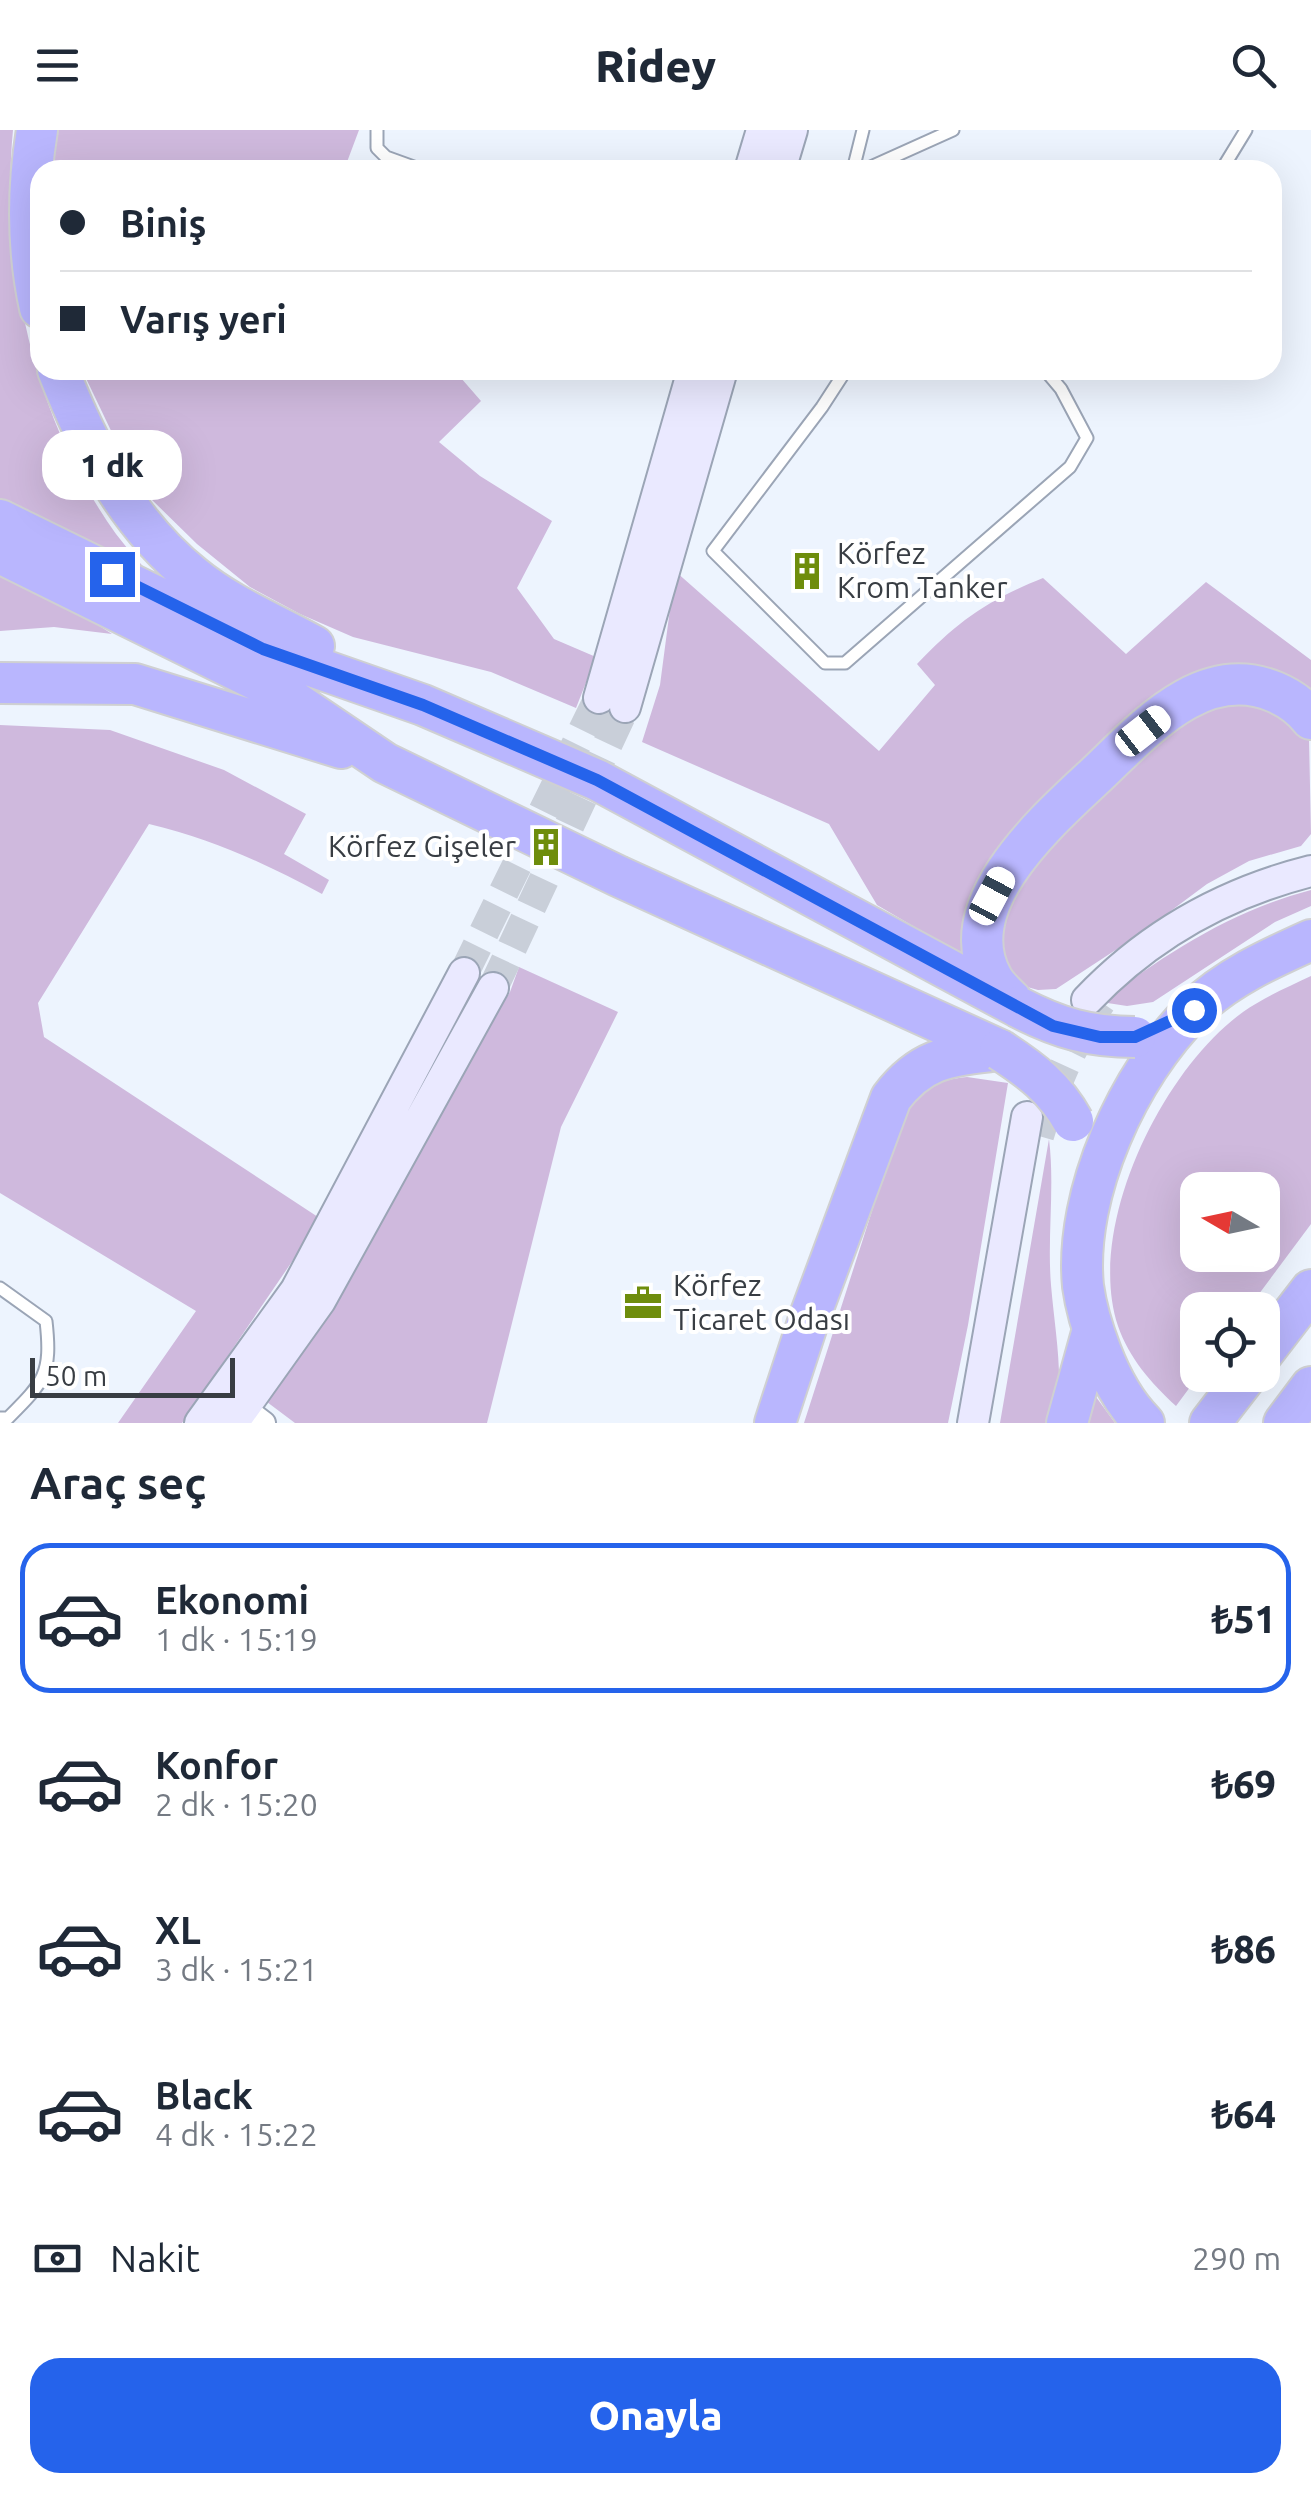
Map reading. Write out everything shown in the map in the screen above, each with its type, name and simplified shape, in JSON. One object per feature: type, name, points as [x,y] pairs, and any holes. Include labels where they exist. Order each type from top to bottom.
[{"type":"highway","points":[[32,160],[37,130]]},
{"type":"highway","points":[[30,172],[30,244]]},
{"type":"highway","points":[[62,380],[74,410],[133,516],[194,577],[423,705]]},
{"type":"highway","points":[[0,520],[263,649],[423,705],[597,780],[1018,1007],[1075,1032],[1135,1037],[1194,1010],[1234,980],[1311,940]]},
{"type":"highway","points":[[0,552],[277,690],[385,763],[576,857],[1000,1050],[1046,1082],[1062,1100],[1047,1124],[1088,1221]]},
{"type":"highway","points":[[0,683],[135,684],[385,763]]},
{"type":"highway","points":[[1018,1007],[993,980],[983,946],[992,896],[1036,830],[1143,731],[1185,698],[1233,684],[1258,685],[1282,694],[1311,719]]},
{"type":"highway","points":[[1144,1423],[1116,1386],[1092,1329],[1083,1254],[1107,1146],[1132,1093],[1194,1010]]},
{"type":"highway","points":[[775,1423],[872,1142],[891,1098],[923,1066],[946,1057],[1000,1050]]},
{"type":"highway","points":[[1280,1330],[1311,1290]]},
{"type":"highway","points":[[1067,1423],[1092,1329]]},
{"type":"highway","points":[[1284,1423],[1311,1387]]},
{"type":"highway","points":[[1210,1423],[1233,1392]]},
{"type":"main road","points":[[753,160],[762,130]]},
{"type":"main road","points":[[783,160],[792,130]]},
{"type":"main road","points":[[691,380],[612,703],[719,380]]},
{"type":"main road","points":[[1311,871],[1208,907],[1179,924],[1114,972],[1094,1001],[1216,925],[1273,900],[1311,890]]},
{"type":"main road","points":[[241,1412],[296,1290],[464,973]]},
{"type":"main road","points":[[200,1423],[241,1412],[320,1301],[492,988]]},
{"type":"main road","points":[[973,1423],[1047,1124]]},
{"type":"main road","points":[[991,1423],[1047,1124]]},
{"type":"lane","points":[[377,130],[377,148],[394,160]]},
{"type":"lane","points":[[856,160],[864,130]]},
{"type":"lane","points":[[886,160],[954,130]]},
{"type":"lane","points":[[1228,160],[1246,130]]},
{"type":"lane","points":[[840,380],[714,551],[825,663],[845,663],[1070,467],[1087,438],[1053,380]]},
{"type":"lane","points":[[0,1288],[46,1321],[48,1345],[41,1385],[8,1418],[0,1418]]},
{"type":"shaded area","points":[[0,130],[13,130],[12,235],[30,344],[30,380],[40,380],[64,443],[88,490],[116,534],[155,580],[0,506]]},
{"type":"shaded area","points":[[56,130],[359,130],[348,160],[52,160]]},
{"type":"shaded area","points":[[87,380],[463,380],[481,401],[439,442],[480,476],[552,521],[517,588],[554,639],[596,657],[576,708],[491,672],[353,637],[250,587],[197,544],[149,497]]},
{"type":"shaded area","points":[[675,571],[879,751],[935,685],[917,664],[975,613],[1043,578],[1126,654],[1206,582],[1311,660],[1311,701],[1245,671],[1042,804],[971,960],[877,905],[829,824],[642,742],[660,685]]},
{"type":"shaded area","points":[[0,572],[70,607],[112,634],[54,627],[0,631]]},
{"type":"shaded area","points":[[1221,701],[1273,706],[1309,737],[1311,834],[1301,846],[1249,861],[1207,884],[1056,989],[1020,985],[1008,974],[999,941],[1000,919],[1026,866],[1177,721]]},
{"type":"shaded area","points":[[0,725],[110,730],[224,770],[306,814],[284,854],[329,880],[322,894],[238,853],[149,824],[38,1003],[44,1037],[321,1219],[182,1423],[118,1423],[196,1311],[0,1193]]},
{"type":"shaded area","points":[[1311,890],[1311,906],[1275,922],[1153,1002],[1127,1006],[1101,1002],[1150,967],[1227,922]]},
{"type":"shaded area","points":[[519,967],[618,1012],[561,1127],[487,1423],[295,1423],[263,1399],[510,992]]},
{"type":"shaded area","points":[[1311,976],[1311,1224],[1280,1266],[1280,1172],[1180,1172],[1180,1272],[1275,1272],[1260,1292],[1180,1292],[1180,1392],[1186,1392],[1176,1406],[1142,1369],[1118,1326],[1111,1286],[1112,1243],[1122,1198],[1159,1111],[1185,1072],[1213,1038],[1268,997]]},
{"type":"shaded area","points":[[967,1077],[1008,1083],[948,1423],[804,1423],[906,1105],[933,1085]]},
{"type":"shaded area","points":[[1049,1139],[1050,1267],[1059,1371],[1056,1423],[1000,1423]]},
{"type":"shaded area","points":[[1091,1390],[1115,1423],[1082,1423]]},
{"type":"tunnel","points":[[464,973],[599,698]]},
{"type":"tunnel","points":[[493,988],[625,707]]},
{"type":"tunnel","points":[[1039,1136],[1065,1066],[1101,1002]]},
{"type":"place","name":"Körfez Krom Tanker","points":[[807,571]]},
{"type":"place","name":"Körfez Gişeler","points":[[546,847]]},
{"type":"place","name":"Körfez Ticaret Odası","points":[[643,1303]]},
{"type":"route","points":[[112,574],[263,649],[423,705],[597,780],[1053,1026],[1100,1037],[1135,1037],[1194,1010]]}]
